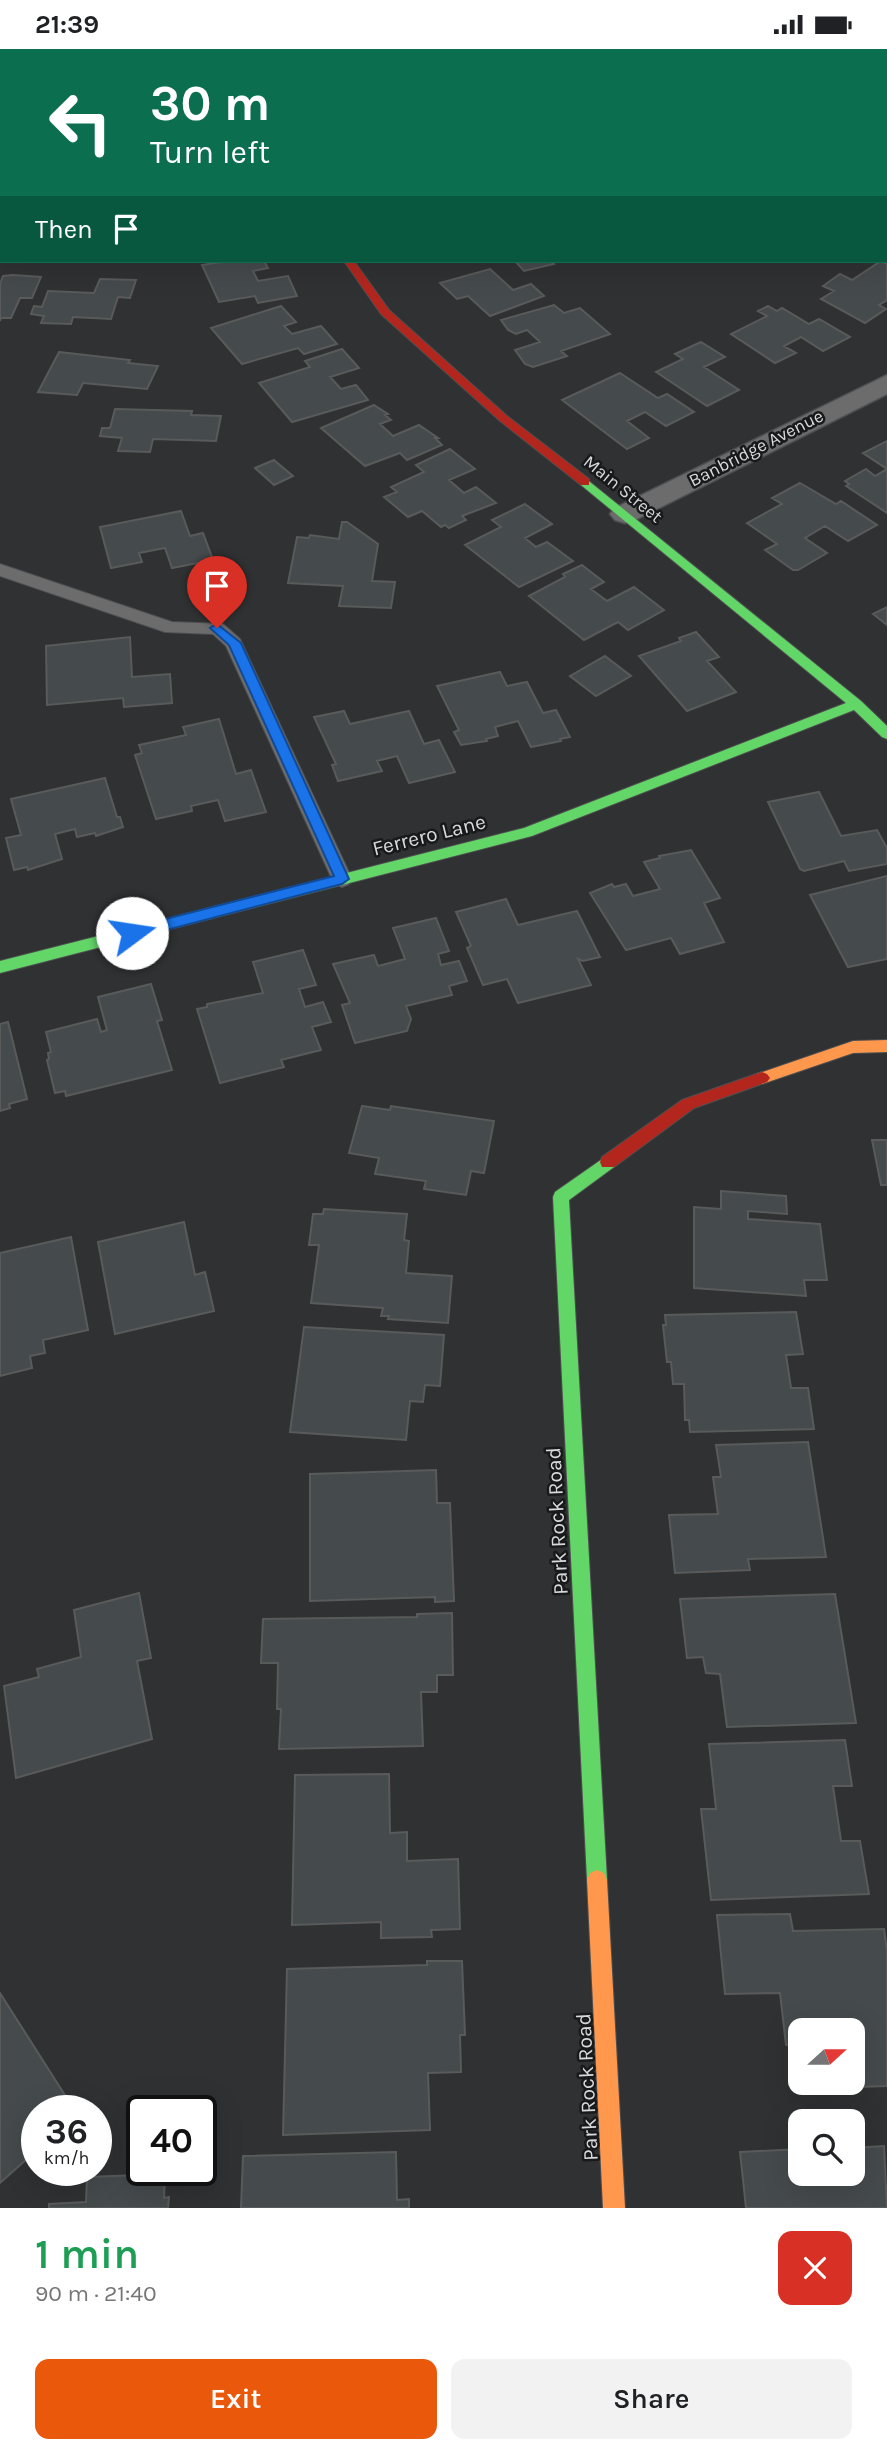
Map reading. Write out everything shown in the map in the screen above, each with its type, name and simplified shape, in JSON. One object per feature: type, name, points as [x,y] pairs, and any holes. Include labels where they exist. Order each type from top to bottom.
[{"type":"street","name":"Main Street","points":[[350,263],[385,312],[503,418],[625,514],[856,704],[887,734]]},
{"type":"street","name":"Banbridge Avenue","points":[[625,514],[887,383]]},
{"type":"street","name":"Ferrero Lane","points":[[0,967],[527,832],[856,704]]},
{"type":"street","name":"Park Rock Road","points":[[614,2208],[561,1197],[688,1104],[853,1047],[887,1046]]},
{"type":"lane","points":[[0,570],[171,628],[217,628],[234,643],[342,879]]},
{"type":"building","points":[[265,263],[268,268],[253,271],[258,281],[288,276],[297,296],[258,303],[255,296],[219,302],[202,265]]},
{"type":"building","points":[[517,263],[554,264],[524,271]]},
{"type":"building","points":[[878,263],[887,264],[887,300],[879,305],[886,309],[865,323],[821,299],[834,291],[823,286],[840,274],[852,280]]},
{"type":"building","points":[[490,269],[513,290],[531,284],[544,296],[490,316],[468,296],[457,299],[440,283]]},
{"type":"building","points":[[3,276],[41,277],[32,298],[20,298],[11,318],[1,318],[0,321],[0,284]]},
{"type":"building","points":[[100,279],[136,280],[130,298],[118,297],[111,319],[73,317],[71,324],[41,323],[44,316],[31,314],[34,306],[42,307],[48,291],[94,293]]},
{"type":"building","points":[[554,305],[564,313],[580,308],[610,334],[561,351],[567,356],[533,367],[525,364],[515,350],[540,342],[527,330],[516,334],[508,330],[501,320]]},
{"type":"building","points":[[281,306],[296,322],[284,326],[292,334],[321,326],[337,344],[304,354],[298,348],[242,364],[211,328]]},
{"type":"building","points":[[768,306],[777,311],[782,308],[809,324],[819,319],[850,337],[823,351],[801,337],[784,346],[796,353],[775,363],[731,334],[767,316],[758,311]]},
{"type":"building","points":[[701,342],[725,357],[704,367],[739,390],[707,406],[656,372],[683,359],[675,354]]},
{"type":"building","points":[[342,349],[359,368],[330,377],[341,389],[356,385],[368,400],[292,422],[259,383],[310,367],[305,361]]},
{"type":"building","points":[[59,352],[158,366],[147,389],[83,383],[77,395],[38,392]]},
{"type":"building","points":[[620,373],[658,398],[667,394],[694,412],[666,426],[645,412],[627,421],[649,438],[627,449],[562,400]]},
{"type":"building","points":[[374,405],[388,414],[385,415],[391,420],[380,424],[393,436],[419,425],[438,438],[435,438],[442,445],[407,460],[400,453],[365,466],[321,428]]},
{"type":"building","points":[[115,409],[192,411],[191,415],[221,416],[216,441],[153,439],[150,452],[118,451],[122,438],[100,436],[102,428],[110,428]]},
{"type":"building","points":[[887,441],[887,469],[863,453]]},
{"type":"building","points":[[450,449],[475,469],[449,480],[464,493],[476,487],[496,503],[462,516],[466,520],[449,528],[445,525],[441,527],[422,511],[408,517],[384,497],[397,492],[391,487],[424,472],[416,465]]},
{"type":"building","points":[[274,460],[293,476],[274,485],[255,468]]},
{"type":"building","points":[[866,469],[875,476],[887,469],[887,513],[846,486],[849,484],[845,481]]},
{"type":"building","points":[[800,483],[836,504],[841,501],[877,525],[848,541],[825,526],[805,538],[827,553],[798,570],[793,570],[765,550],[777,544],[747,523],[782,504],[772,498]]},
{"type":"building","points":[[525,504],[552,524],[525,538],[536,547],[547,542],[573,561],[519,587],[465,545],[501,527],[492,520]]},
{"type":"building","points":[[181,511],[190,536],[203,533],[213,560],[172,568],[165,548],[139,553],[142,562],[111,568],[100,527]]},
{"type":"building","points":[[342,522],[347,522],[378,544],[372,581],[395,582],[391,608],[339,606],[343,586],[288,583],[297,537],[309,538],[310,535],[339,539]]},
{"type":"building","points":[[582,565],[604,582],[591,589],[607,601],[634,587],[664,610],[628,630],[618,622],[584,640],[529,596]]},
{"type":"building","points":[[887,607],[887,625],[873,614]]},
{"type":"building","points":[[696,632],[719,657],[707,661],[736,692],[687,711],[639,656],[681,641],[679,638]]},
{"type":"building","points":[[130,637],[132,677],[170,674],[172,703],[124,707],[123,698],[47,705],[46,646]]},
{"type":"building","points":[[605,656],[631,676],[596,696],[570,676]]},
{"type":"building","points":[[500,672],[507,686],[527,682],[543,713],[556,710],[570,737],[531,747],[518,721],[495,727],[498,736],[486,739],[487,741],[461,745],[454,732],[459,730],[437,686]]},
{"type":"building","points":[[344,711],[350,724],[409,711],[424,744],[439,740],[455,772],[409,783],[397,756],[377,761],[382,771],[338,781],[332,765],[336,764],[314,717]]},
{"type":"building","points":[[219,719],[236,774],[251,770],[266,812],[225,821],[218,800],[191,806],[192,811],[156,819],[135,755],[142,753],[139,745],[186,735],[183,727]]},
{"type":"building","points":[[105,778],[117,817],[120,817],[123,827],[96,836],[95,833],[77,837],[75,829],[55,834],[62,859],[28,870],[27,867],[14,870],[6,838],[21,835],[11,799]]},
{"type":"building","points":[[819,792],[841,836],[877,830],[887,848],[887,864],[849,871],[844,861],[804,871],[800,869],[768,802]]},
{"type":"building","points":[[691,850],[720,898],[704,903],[724,942],[680,954],[671,938],[626,950],[590,893],[612,884],[614,887],[626,884],[633,896],[660,889],[644,862],[660,858],[659,856]]},
{"type":"building","points":[[887,876],[887,959],[848,967],[810,895]]},
{"type":"building","points":[[506,899],[518,925],[577,911],[600,957],[583,961],[578,959],[591,985],[518,1003],[507,979],[483,985],[467,948],[471,946],[456,912]]},
{"type":"building","points":[[436,918],[449,951],[438,954],[441,965],[459,961],[467,981],[449,986],[452,995],[406,1006],[411,1019],[407,1031],[355,1043],[342,1005],[350,1003],[333,964],[374,955],[378,966],[405,959],[393,928]]},
{"type":"building","points":[[303,950],[316,985],[299,989],[305,1007],[323,1002],[331,1022],[312,1027],[321,1050],[281,1060],[284,1067],[220,1083],[197,1009],[207,1007],[207,1004],[263,993],[253,962]]},
{"type":"building","points":[[151,984],[162,1020],[157,1021],[172,1070],[66,1096],[65,1091],[55,1093],[47,1060],[48,1053],[51,1052],[46,1032],[97,1019],[101,1032],[107,1030],[98,997]]},
{"type":"building","points":[[8,1022],[27,1099],[9,1104],[10,1108],[0,1111],[0,1024]]},
{"type":"building","points":[[362,1106],[390,1110],[391,1106],[494,1121],[484,1173],[471,1171],[466,1195],[424,1189],[426,1181],[375,1174],[379,1158],[349,1153]]},
{"type":"building","points":[[872,1140],[887,1140],[887,1185],[881,1185]]},
{"type":"building","points":[[721,1191],[786,1196],[787,1214],[748,1211],[748,1219],[820,1224],[827,1280],[804,1280],[806,1296],[694,1288],[694,1207],[721,1209]]},
{"type":"building","points":[[324,1209],[407,1214],[404,1240],[409,1241],[406,1273],[452,1276],[448,1323],[388,1319],[389,1316],[381,1316],[383,1308],[311,1303],[319,1245],[309,1245],[313,1214],[323,1214]]},
{"type":"building","points":[[184,1222],[195,1275],[205,1272],[214,1311],[115,1334],[98,1242]]},
{"type":"building","points":[[71,1237],[88,1330],[43,1340],[45,1353],[30,1356],[32,1368],[0,1376],[0,1253]]},
{"type":"building","points":[[796,1312],[803,1354],[786,1355],[791,1388],[808,1388],[814,1429],[690,1432],[689,1420],[685,1420],[684,1384],[673,1384],[671,1362],[667,1362],[663,1325],[666,1325],[665,1315]]},
{"type":"building","points":[[304,1327],[444,1335],[440,1386],[425,1385],[423,1402],[410,1401],[406,1440],[290,1432]]},
{"type":"building","points":[[808,1442],[826,1557],[748,1559],[750,1570],[675,1573],[669,1515],[718,1514],[713,1477],[721,1477],[716,1445]]},
{"type":"building","points":[[436,1470],[437,1503],[450,1503],[454,1601],[435,1602],[435,1597],[310,1601],[310,1474]]},
{"type":"building","points":[[139,1593],[151,1658],[137,1661],[152,1739],[16,1778],[4,1686],[39,1677],[37,1669],[81,1657],[74,1610]]},
{"type":"building","points":[[835,1594],[856,1723],[727,1727],[720,1674],[706,1673],[703,1657],[687,1658],[680,1599]]},
{"type":"building","points":[[452,1613],[453,1675],[437,1675],[437,1692],[421,1692],[423,1746],[279,1749],[281,1709],[277,1709],[278,1663],[261,1663],[263,1619],[417,1617],[417,1614]]},
{"type":"building","points":[[845,1740],[852,1786],[833,1786],[841,1841],[860,1841],[869,1894],[711,1900],[701,1809],[716,1809],[709,1744]]},
{"type":"building","points":[[389,1774],[390,1833],[407,1832],[407,1861],[458,1859],[460,1929],[431,1930],[432,1937],[381,1938],[381,1922],[292,1925],[295,1775]]},
{"type":"building","points":[[790,1914],[793,1931],[884,1929],[887,1951],[887,2086],[865,2087],[865,2018],[788,2018],[786,2045],[780,1993],[725,1994],[717,1915]]},
{"type":"building","points":[[427,1961],[462,1961],[465,2035],[460,2035],[461,2072],[428,2073],[430,2130],[283,2135],[287,1969],[427,1965]]},
{"type":"building","points":[[0,1993],[65,2095],[21,2095],[21,2164],[0,2183]]},
{"type":"building","points":[[884,2146],[887,2208],[746,2208],[740,2152],[788,2150],[788,2186],[865,2186],[865,2147]]},
{"type":"building","points":[[396,2152],[397,2200],[409,2199],[409,2208],[241,2208],[243,2156]]},
{"type":"building","points":[[112,2176],[126,2176],[126,2186],[164,2186],[164,2198],[169,2197],[168,2208],[49,2208],[49,2204],[86,2202],[87,2186],[112,2186]]},
{"type":"traffic: fast","points":[[585,482],[856,704],[887,734]]},
{"type":"traffic: fast","points":[[0,967],[527,832],[856,704]]},
{"type":"traffic: fast","points":[[597,1880],[561,1197],[608,1162]]},
{"type":"traffic: slow","points":[[762,1078],[853,1047],[887,1046]]},
{"type":"traffic: slow","points":[[597,1880],[614,2208]]},
{"type":"traffic: jam","points":[[350,263],[385,312],[503,418],[585,482]]},
{"type":"traffic: jam","points":[[608,1162],[688,1104],[762,1078]]},
{"type":"route","points":[[132,933],[342,879],[234,643],[217,628]]}]
